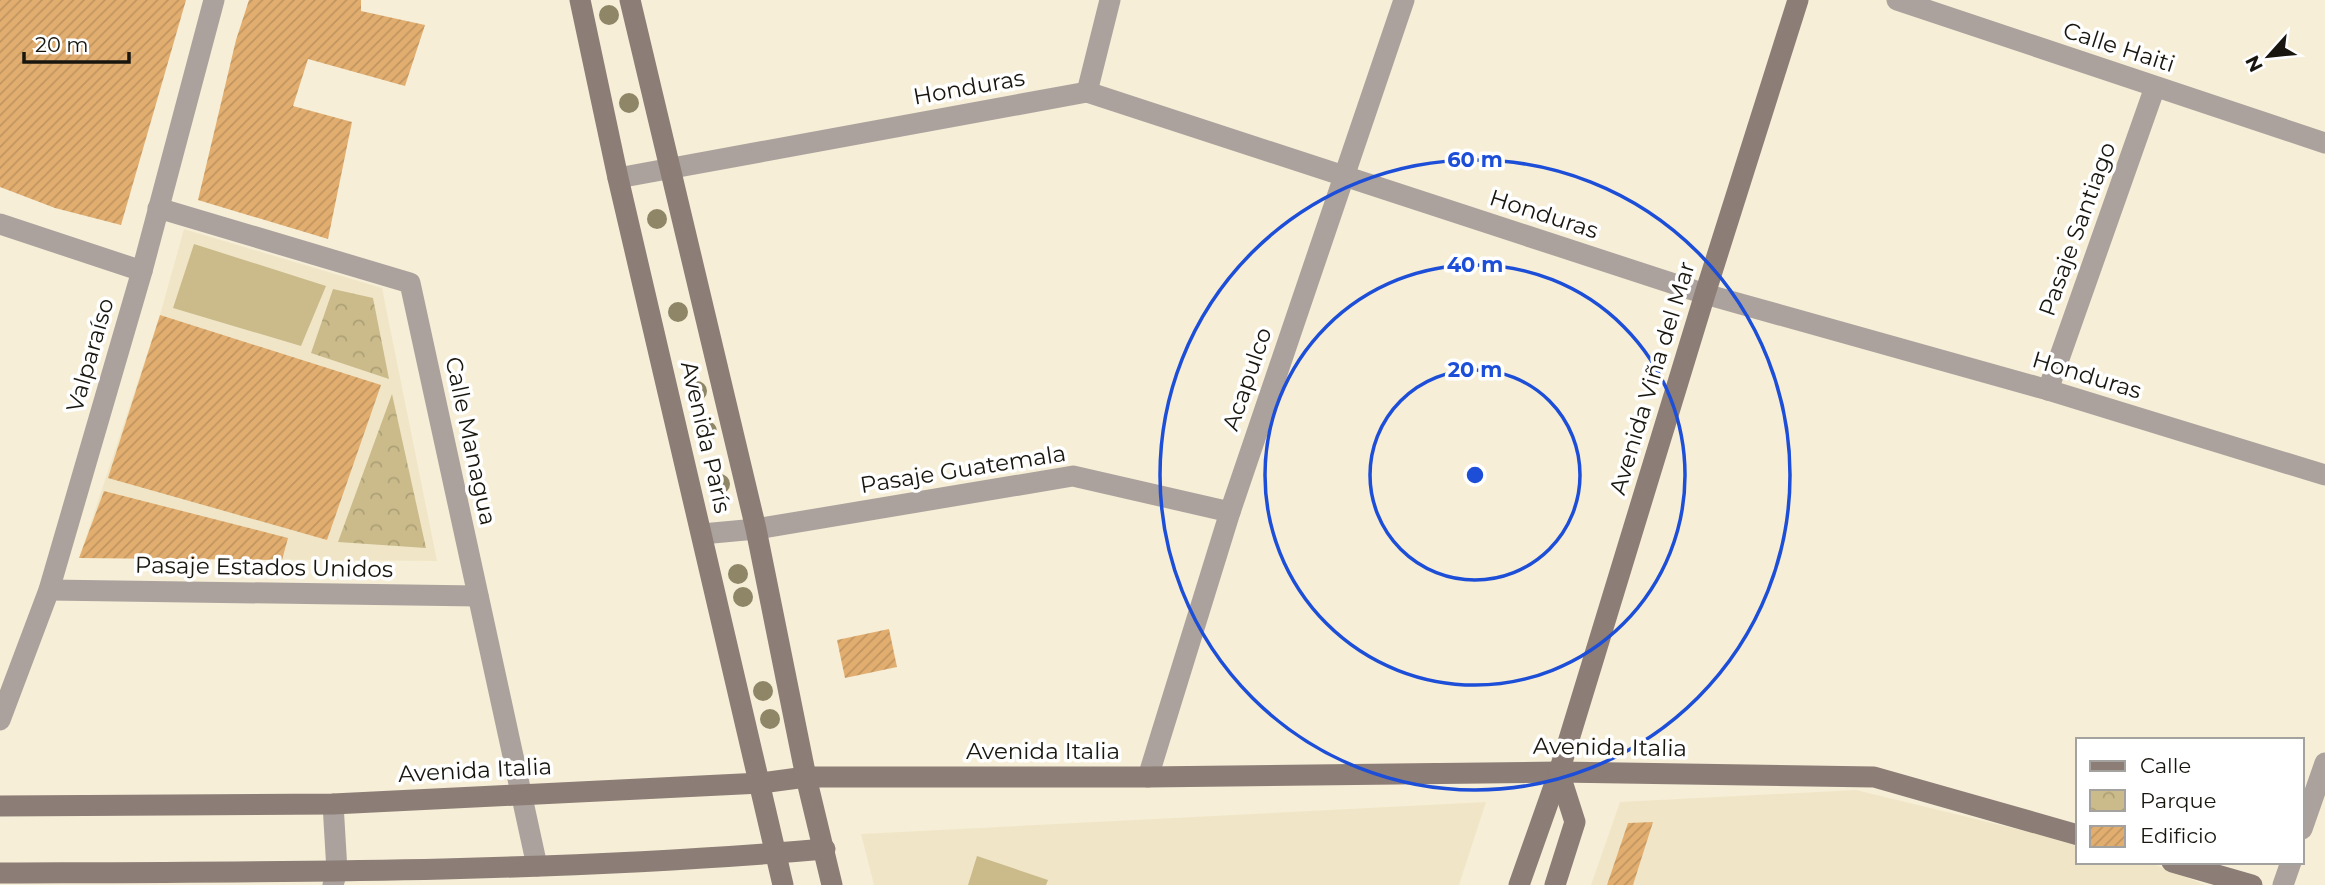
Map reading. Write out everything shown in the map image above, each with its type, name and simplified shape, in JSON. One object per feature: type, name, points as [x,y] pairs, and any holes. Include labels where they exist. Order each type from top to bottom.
[{"type":"street","name":"Valparaíso","points":[[0,720],[48,590],[142,271],[214,0]]},
{"type":"street","name":"Avenida París","points":[[580,0],[618,178],[783,885]]},
{"type":"street","name":"Avenida París","points":[[630,0],[756,529],[806,777],[832,885]]},
{"type":"street","points":[[1087,92],[1110,0]]},
{"type":"street","name":"Acapulco","points":[[1148,777],[1230,512],[1404,0]]},
{"type":"street","name":"Avenida Viña del Mar","points":[[1519,885],[1559,772],[1798,0]]},
{"type":"street","name":"Calle Haiti","points":[[1897,0],[2325,143]]},
{"type":"street","name":"Pasaje Santiago","points":[[2048,390],[2155,87]]},
{"type":"street","name":"Honduras","points":[[618,178],[1087,92],[1705,294],[2048,390],[2325,475]]},
{"type":"street","name":"Calle Managua","points":[[158,208],[410,283],[537,866]]},
{"type":"street","points":[[0,224],[142,271]]},
{"type":"street","name":"Pasaje Guatemala","points":[[702,534],[756,529],[1073,476],[1230,512]]},
{"type":"street","name":"Pasaje Estados Unidos","points":[[48,590],[478,596]]},
{"type":"street","points":[[2304,823],[2325,763]]},
{"type":"street","points":[[1555,885],[1575,822],[1559,772]]},
{"type":"street","name":"Avenida Italia","points":[[0,806],[333,804],[761,783],[806,777],[1148,777],[1559,772],[1874,777],[2076,834]]},
{"type":"street","points":[[333,804],[335,878]]},
{"type":"street","points":[[0,873],[335,878],[825,849]]},
{"type":"street","points":[[2179,864],[2252,885]]},
{"type":"street","points":[[2283,885],[2290,864]]},
{"type":"shaded area","points":[[184,229],[382,288],[437,561],[79,558],[160,315]]},
{"type":"shaded area","points":[[1856,790],[2076,844],[2076,864],[2154,864],[2205,885],[1591,885],[1620,802]]},
{"type":"shaded area","points":[[1486,802],[1459,885],[874,885],[861,834]]},
{"type":"green space","points":[[194,244],[326,286],[301,346],[173,308]]},
{"type":"green space","points":[[333,289],[373,298],[389,379],[311,353]]},
{"type":"green space","points":[[392,394],[426,548],[338,542]]},
{"type":"green space","points":[[977,856],[1048,880],[1046,885],[968,885]]},
{"type":"building","points":[[0,0],[186,0],[121,225],[55,208],[0,187]]},
{"type":"building","points":[[249,0],[361,0],[361,11],[425,25],[405,86],[308,59],[293,106],[352,122],[328,239],[198,200],[236,40]]},
{"type":"building","points":[[160,315],[381,385],[327,540],[108,478]]},
{"type":"building","points":[[104,491],[288,538],[282,560],[79,558]]},
{"type":"building","points":[[889,629],[897,667],[845,678],[837,640]]},
{"type":"building","points":[[1653,822],[1633,885],[1607,885],[1628,823]]}]
